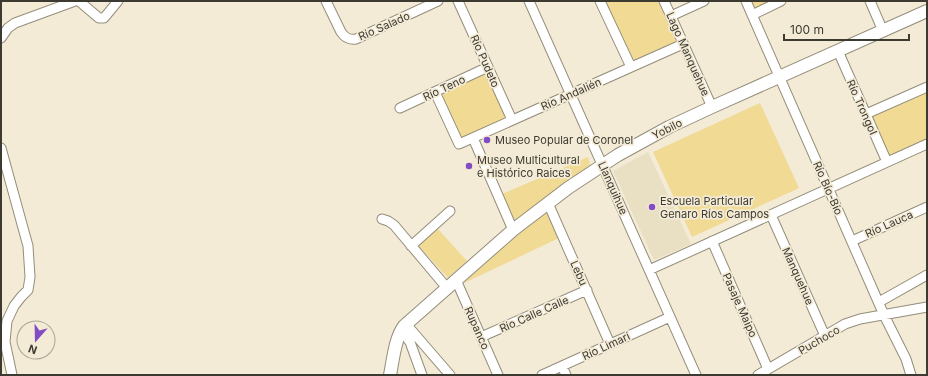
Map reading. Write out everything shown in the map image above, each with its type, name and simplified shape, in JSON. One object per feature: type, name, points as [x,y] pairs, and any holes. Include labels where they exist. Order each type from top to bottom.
[{"type":"main road","name":"Yobilo","points":[[404,327],[513,230],[602,165],[644,140],[712,107],[927,11]]},
{"type":"main road","points":[[390,375],[398,340],[404,327]]},
{"type":"street","points":[[1,38],[8,28],[15,23],[75,1]]},
{"type":"street","points":[[79,1],[99,18],[104,18],[118,1]]},
{"type":"street","name":"Río Salado","points":[[326,1],[341,32],[348,39],[352,40],[438,1]]},
{"type":"street","name":"Río Pudeto","points":[[458,1],[512,120]]},
{"type":"street","name":"Llanquihue","points":[[529,1],[694,374]]},
{"type":"street","points":[[600,1],[631,67]]},
{"type":"street","name":"Lago Manquehue","points":[[664,1],[712,107]]},
{"type":"street","points":[[671,16],[704,1]]},
{"type":"street","name":"Río Bío-Bío","points":[[746,1],[884,314],[906,359],[910,375]]},
{"type":"street","points":[[752,15],[781,1]]},
{"type":"street","points":[[870,1],[883,31]]},
{"type":"street","name":"Río Andalién","points":[[435,92],[459,144],[684,44]]},
{"type":"street","name":"Río Trongol","points":[[838,51],[887,162]]},
{"type":"street","name":"Río Teno","points":[[400,108],[488,67]]},
{"type":"street","points":[[866,114],[927,87]]},
{"type":"street","points":[[473,138],[513,230]]},
{"type":"street","points":[[649,270],[927,144]]},
{"type":"street","points":[[1,148],[28,246],[30,277],[28,290],[14,306],[7,321],[5,342],[12,375]]},
{"type":"street","name":"Lebu","points":[[548,203],[610,344]]},
{"type":"street","name":"Río Lauca","points":[[852,241],[927,207]]},
{"type":"street","points":[[411,246],[450,211]]},
{"type":"street","name":"Manquehue","points":[[771,215],[825,336]]},
{"type":"street","name":"Rupanco","points":[[382,219],[394,225],[411,246],[451,284],[481,337],[498,375]]},
{"type":"street","name":"Pasaje Maipo","points":[[712,241],[768,369]]},
{"type":"street","points":[[879,302],[927,275]]},
{"type":"street","name":"Río Calle Calle","points":[[481,337],[587,290]]},
{"type":"street","name":"Puchoco","points":[[758,375],[852,321],[927,307]]},
{"type":"street","name":"Río Limarí","points":[[542,375],[670,317]]},
{"type":"street","points":[[404,327],[422,375]]},
{"type":"street","points":[[404,327],[450,375]]},
{"type":"street","points":[[562,366],[566,375]]},
{"type":"shaded area","points":[[605,1],[658,1],[676,42],[674,45],[635,61],[630,58]]},
{"type":"shaded area","points":[[750,1],[774,1],[758,8],[752,6]]},
{"type":"shaded area","points":[[482,73],[488,76],[505,115],[503,121],[464,139],[459,136],[442,98],[444,91]]},
{"type":"shaded area","points":[[927,89],[927,139],[889,157],[869,115]]},
{"type":"shaded area","points":[[760,103],[799,188],[692,237],[653,152]]},
{"type":"shaded area","name":"Escuela Particular Genaro Ríos Campos","points":[[648,152],[691,244],[654,260],[613,171]]},
{"type":"shaded area","points":[[588,157],[590,165],[514,221],[502,194]]},
{"type":"shaded area","points":[[548,210],[559,238],[464,283],[464,279]]},
{"type":"shaded area","points":[[437,228],[467,261],[448,278],[418,245]]},
{"type":"place","name":"Museo Popular de Coronel","points":[[487,140]]},
{"type":"place","name":"Museo Multicultural e Histórico Raices","points":[[469,166]]},
{"type":"place","name":"Escuela Particular Genaro Ríos Campos","points":[[652,207]]}]
